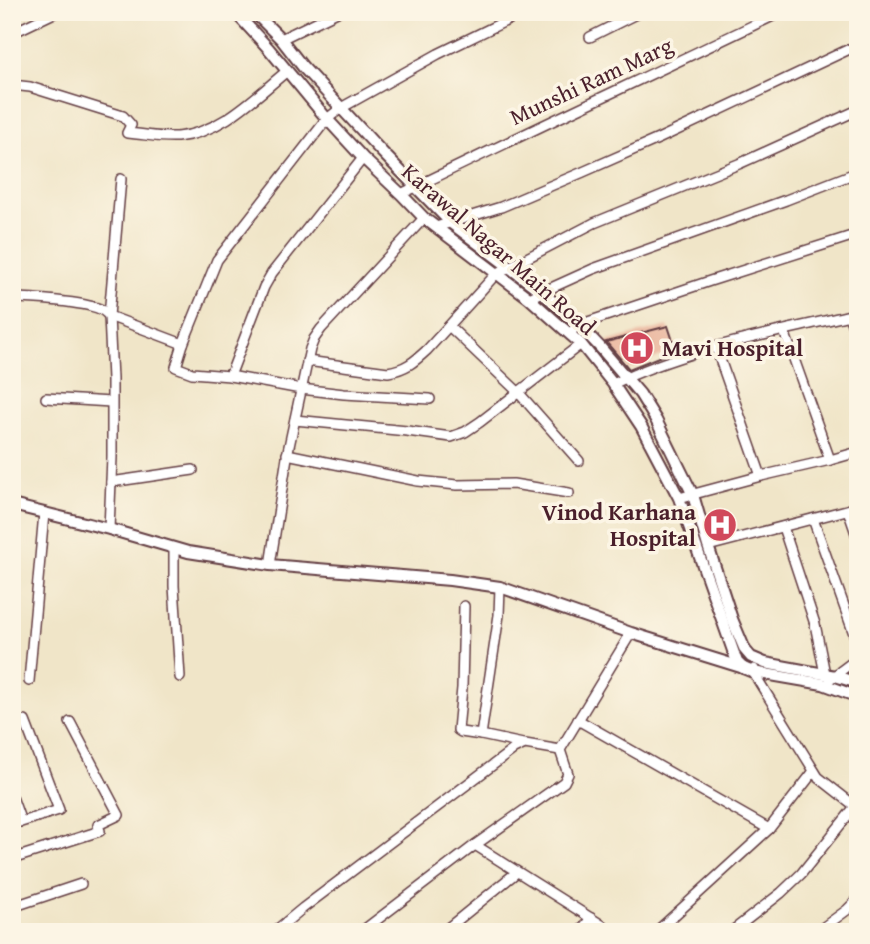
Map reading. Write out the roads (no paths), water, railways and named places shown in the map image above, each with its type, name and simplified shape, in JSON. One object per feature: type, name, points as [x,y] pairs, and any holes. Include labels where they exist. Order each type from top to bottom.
[{"type":"street","points":[[12,33],[57,12]]},
{"type":"street","name":"Karawal Nagar Main Road","points":[[235,12],[363,158],[424,218],[529,298],[569,333],[613,384],[641,426],[679,498],[737,662],[748,670]]},
{"type":"street","name":"Karawal Nagar Main Road","points":[[254,12],[380,150],[452,223],[542,292],[579,325],[640,394],[693,495],[732,619],[745,650],[754,658]]},
{"type":"street","points":[[281,39],[337,12]]},
{"type":"street","points":[[430,399],[331,393],[230,376],[192,373],[176,367],[217,260],[327,119],[341,108],[438,54],[524,12]]},
{"type":"street","points":[[590,37],[640,12]]},
{"type":"street","name":"Munshi Ram Marg","points":[[401,194],[781,12]]},
{"type":"street","points":[[436,228],[501,207],[645,145],[858,44]]},
{"type":"street","points":[[12,85],[30,87],[122,116],[131,125],[128,133],[175,137],[199,133],[221,124],[287,71]]},
{"type":"street","points":[[307,361],[388,372],[401,370],[416,360],[496,274],[594,223],[741,163],[858,110]]},
{"type":"street","points":[[230,376],[264,286],[363,158]]},
{"type":"street","points":[[529,298],[593,270],[858,172]]},
{"type":"street","points":[[109,529],[111,354],[108,316],[121,179]]},
{"type":"street","points":[[270,565],[287,454],[314,339],[424,218]]},
{"type":"street","points":[[569,333],[579,325],[858,234]]},
{"type":"street","points":[[12,298],[98,308],[104,310],[108,316],[183,344]]},
{"type":"street","points":[[613,384],[665,362],[853,314],[858,340]]},
{"type":"street","points":[[449,326],[518,392],[579,461]]},
{"type":"street","points":[[784,331],[830,460]]},
{"type":"street","points":[[295,420],[451,437],[480,422],[581,344]]},
{"type":"street","points":[[716,348],[761,476]]},
{"type":"street","points":[[46,398],[111,402]]},
{"type":"street","points":[[679,498],[858,452]]},
{"type":"street","points":[[287,454],[418,481],[457,485],[513,484],[569,493]]},
{"type":"street","points":[[111,482],[193,470]]},
{"type":"street","points":[[12,505],[109,529],[174,549],[270,565],[450,580],[500,587],[748,670],[858,683]]},
{"type":"street","points":[[708,546],[853,508],[858,539]]},
{"type":"street","points":[[29,681],[44,513]]},
{"type":"street","points":[[813,519],[858,645]]},
{"type":"street","points":[[783,527],[815,624],[827,678]]},
{"type":"street","points":[[174,549],[175,617],[180,677]]},
{"type":"street","points":[[481,734],[499,615],[500,587]]},
{"type":"street","points":[[464,606],[458,728],[461,732],[560,750]]},
{"type":"street","points":[[560,750],[631,633]]},
{"type":"street","points":[[748,670],[754,658],[827,678],[858,696]]},
{"type":"street","points":[[827,678],[858,658]]},
{"type":"street","points":[[731,932],[801,874],[856,804],[822,781],[748,670]]},
{"type":"street","points":[[578,720],[769,829]]},
{"type":"street","points":[[12,797],[21,822],[59,810],[25,721]]},
{"type":"street","points":[[12,859],[100,831],[98,825],[119,815],[70,722]]},
{"type":"street","points":[[274,932],[514,749],[525,744]]},
{"type":"street","points":[[361,932],[475,845],[564,782],[569,774],[560,750]]},
{"type":"street","points":[[656,932],[769,829],[814,771]]},
{"type":"street","points":[[475,845],[613,932]]},
{"type":"street","points":[[443,932],[517,872]]},
{"type":"street","points":[[12,907],[80,884]]},
{"type":"street","points":[[817,932],[858,899]]},
{"type":"street","points":[[580,932],[591,918]]},
{"type":"place","name":"Mavi Hospital","points":[[637,348]]},
{"type":"place","name":"Vinod Karhana Hospital","points":[[720,525]]}]
